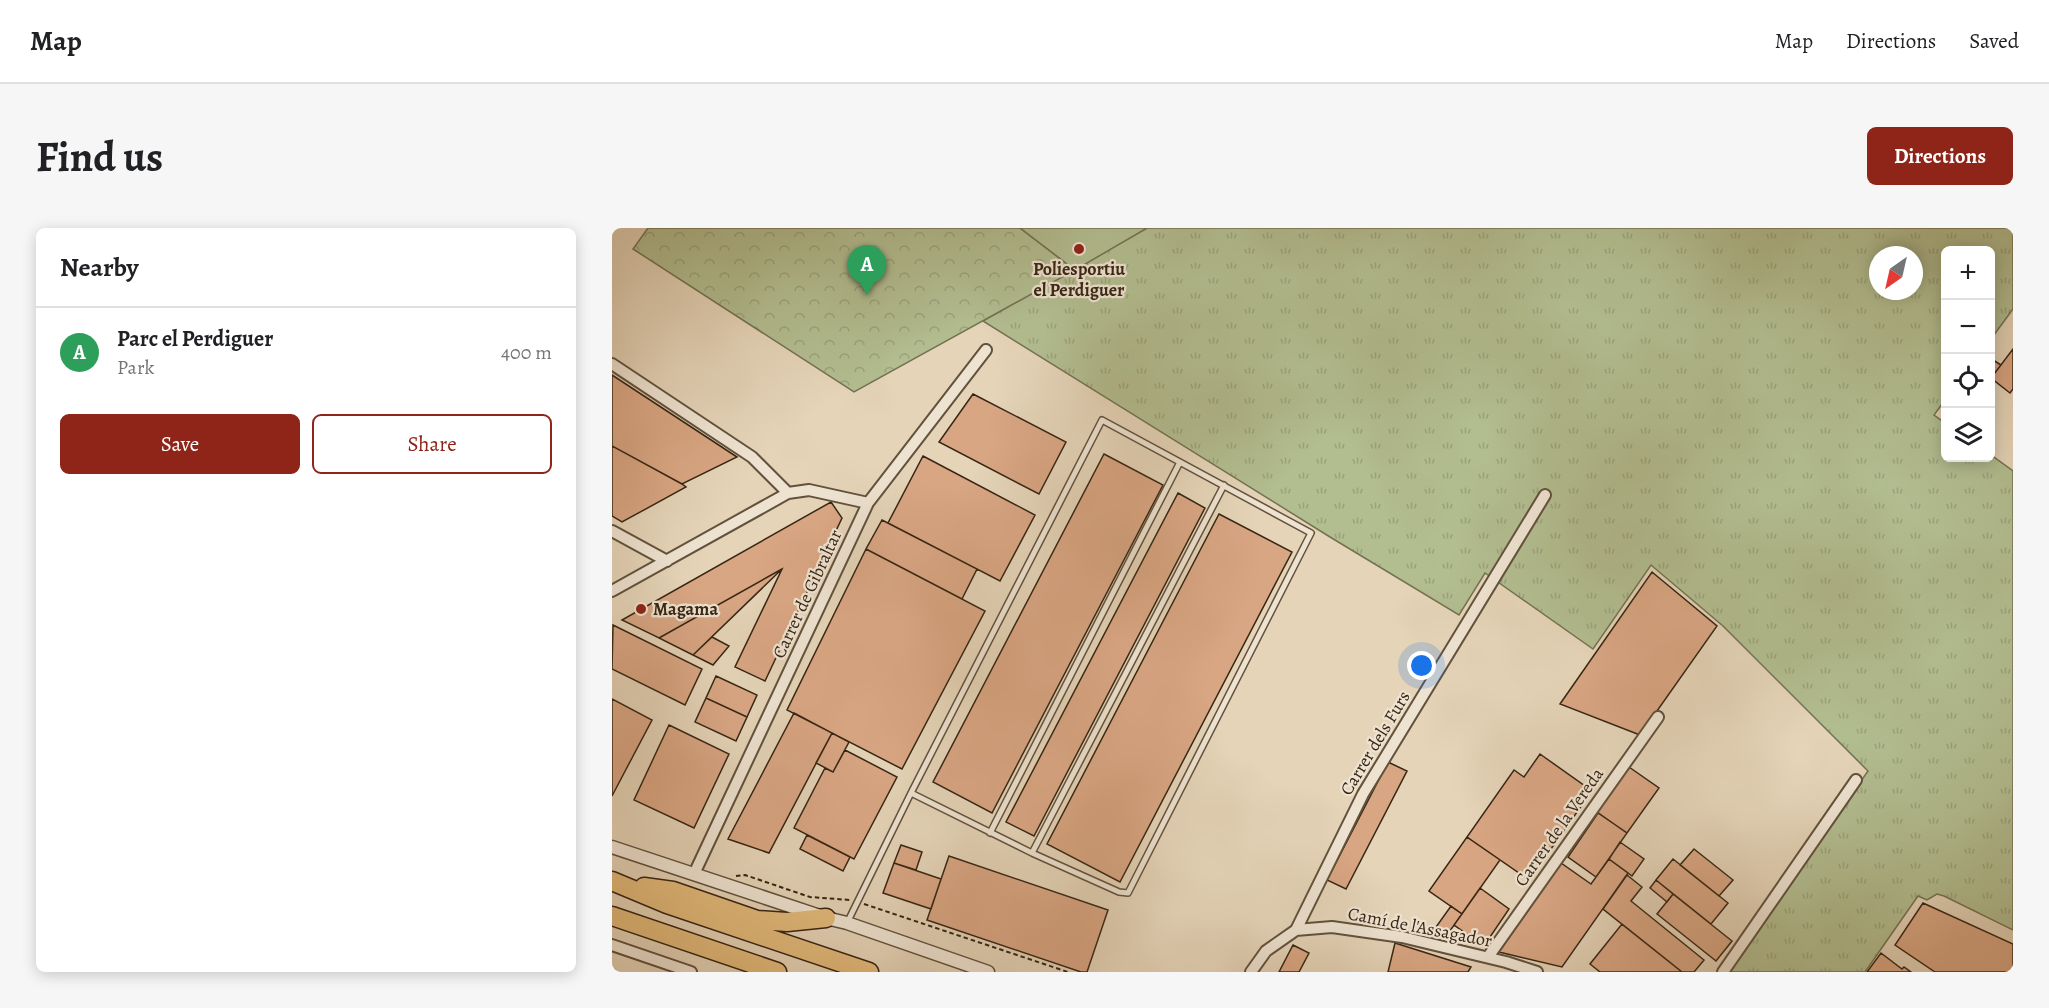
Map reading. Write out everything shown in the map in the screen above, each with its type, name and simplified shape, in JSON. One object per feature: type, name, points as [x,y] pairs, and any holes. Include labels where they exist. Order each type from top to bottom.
[{"type":"highway","points":[[618,883],[673,891],[757,920],[787,922],[826,918]]},
{"type":"highway","points":[[618,883],[667,904],[869,972]]},
{"type":"highway","points":[[612,916],[777,972]]},
{"type":"street","name":"Carrer de Gibraltar","points":[[694,874],[868,503],[986,350]]},
{"type":"street","points":[[612,364],[752,457],[788,493]]},
{"type":"street","points":[[612,591],[788,493],[809,490],[868,503]]},
{"type":"street","name":"Carrer dels Furs","points":[[1251,972],[1266,951],[1296,930],[1363,794],[1545,495]]},
{"type":"street","points":[[612,531],[667,561]]},
{"type":"street","name":"Carrer de la Vereda","points":[[1488,957],[1658,717]]},
{"type":"street","points":[[1723,972],[1856,780]]},
{"type":"street","points":[[612,847],[847,923],[988,972]]},
{"type":"street","name":"Camí de l'Assagador","points":[[1296,930],[1332,927],[1402,937],[1488,957],[1537,972]]},
{"type":"street","points":[[612,945],[691,972]]},
{"type":"lane","points":[[847,923],[911,793],[1102,420],[1311,533],[1128,893],[1119,892],[1032,853],[911,793]]},
{"type":"lane","points":[[990,833],[1180,462]]},
{"type":"lane","points":[[1032,853],[1224,485]]},
{"type":"path","points":[[732,877],[745,875],[810,897],[845,898],[1068,972]]},
{"type":"green space","points":[[648,228],[1020,228],[1075,270],[854,392],[633,249]]},
{"type":"green space","name":"Poliesportiu el Perdiguer","points":[[1020,228],[1147,228],[1075,270]]},
{"type":"green space","points":[[1147,228],[2013,228],[2013,309],[1995,334],[1995,246],[1941,246],[1941,405],[1934,415],[1941,420],[1941,462],[1995,462],[1995,458],[2013,471],[2013,930],[1944,896],[1937,894],[1927,900],[1918,896],[1865,972],[1727,972],[1868,771],[1723,626],[1651,565],[1593,649],[1485,573],[1459,615],[983,321]]},
{"type":"building","points":[[2013,349],[2013,389],[2010,393],[1995,381],[1995,373]]},
{"type":"building","points":[[1995,361],[2001,365],[1995,373]]},
{"type":"building","points":[[612,375],[737,457],[682,484],[612,446]]},
{"type":"building","points":[[973,394],[1066,442],[1039,494],[939,442]]},
{"type":"building","points":[[612,446],[686,487],[622,522],[612,516]]},
{"type":"building","points":[[1104,454],[1163,485],[992,813],[933,782]]},
{"type":"building","points":[[923,456],[1035,515],[1000,581],[888,523]]},
{"type":"building","points":[[1178,493],[1205,508],[1034,836],[1006,822]]},
{"type":"building","points":[[831,502],[842,518],[765,681],[735,667],[782,569],[659,638],[622,620]]},
{"type":"building","points":[[1219,514],[1292,552],[1120,882],[1047,844]]},
{"type":"building","points":[[882,520],[977,569],[962,599],[866,549]]},
{"type":"building","points":[[866,549],[985,611],[902,769],[787,710]]},
{"type":"building","points":[[782,569],[693,655],[659,638]]},
{"type":"building","points":[[1652,572],[1717,626],[1640,735],[1560,704]]},
{"type":"building","points":[[613,625],[702,669],[685,705],[612,669]]},
{"type":"building","points":[[712,637],[729,646],[713,665],[693,655]]},
{"type":"building","points":[[716,676],[757,695],[747,717],[706,698]]},
{"type":"building","points":[[706,698],[747,717],[736,741],[695,722]]},
{"type":"building","points":[[612,699],[652,720],[612,796]]},
{"type":"building","points":[[794,713],[832,733],[769,853],[728,839]]},
{"type":"building","points":[[669,725],[729,754],[694,828],[634,800]]},
{"type":"building","points":[[832,733],[849,742],[833,772],[816,763]]},
{"type":"building","points":[[845,750],[897,777],[854,859],[794,828],[825,768],[833,772]]},
{"type":"building","points":[[1540,754],[1592,791],[1529,880],[1467,837],[1514,770],[1524,777]]},
{"type":"building","points":[[1388,762],[1407,771],[1346,889],[1327,880]]},
{"type":"building","points":[[1629,767],[1659,788],[1627,833],[1597,812]]},
{"type":"building","points":[[1598,813],[1627,833],[1596,877],[1568,857]]},
{"type":"building","points":[[807,835],[850,857],[843,871],[800,849]]},
{"type":"building","points":[[1467,837],[1500,860],[1462,914],[1429,891]]},
{"type":"building","points":[[1620,842],[1644,859],[1632,876],[1609,859]]},
{"type":"building","points":[[901,845],[922,852],[916,870],[894,863]]},
{"type":"building","points":[[1694,849],[1733,880],[1719,896],[1680,865]]},
{"type":"building","points":[[949,856],[1108,910],[1087,972],[1081,972],[927,920]]},
{"type":"building","points":[[1609,859],[1628,873],[1562,967],[1499,952],[1561,863],[1591,884]]},
{"type":"building","points":[[1673,859],[1728,903],[1711,924],[1656,880]]},
{"type":"building","points":[[894,863],[941,879],[931,909],[883,893]]},
{"type":"building","points":[[1627,875],[1642,887],[1631,901],[1704,960],[1694,972],[1682,972],[1603,909]]},
{"type":"building","points":[[1656,880],[1673,894],[1667,902],[1650,888]]},
{"type":"building","points":[[1480,888],[1509,909],[1484,946],[1454,925]]},
{"type":"building","points":[[1673,894],[1732,941],[1716,961],[1657,914]]},
{"type":"building","points":[[1923,903],[2013,944],[2013,972],[1935,972],[1895,945]]},
{"type":"building","points":[[1451,906],[1462,914],[1447,935],[1436,927]]},
{"type":"building","points":[[1622,924],[1682,972],[1600,972],[1590,964]]},
{"type":"building","points":[[1395,943],[1471,967],[1468,972],[1388,972]]},
{"type":"building","points":[[1293,945],[1309,953],[1299,972],[1279,972]]},
{"type":"building","points":[[1881,953],[1902,969],[1904,967],[1911,972],[1867,972]]},
{"type":"place","name":"Poliesportiu el Perdiguer","points":[[1079,249]]},
{"type":"place","name":"Parc el Perdiguer","points":[[867,295]]},
{"type":"place","name":"Magama","points":[[641,609]]}]
